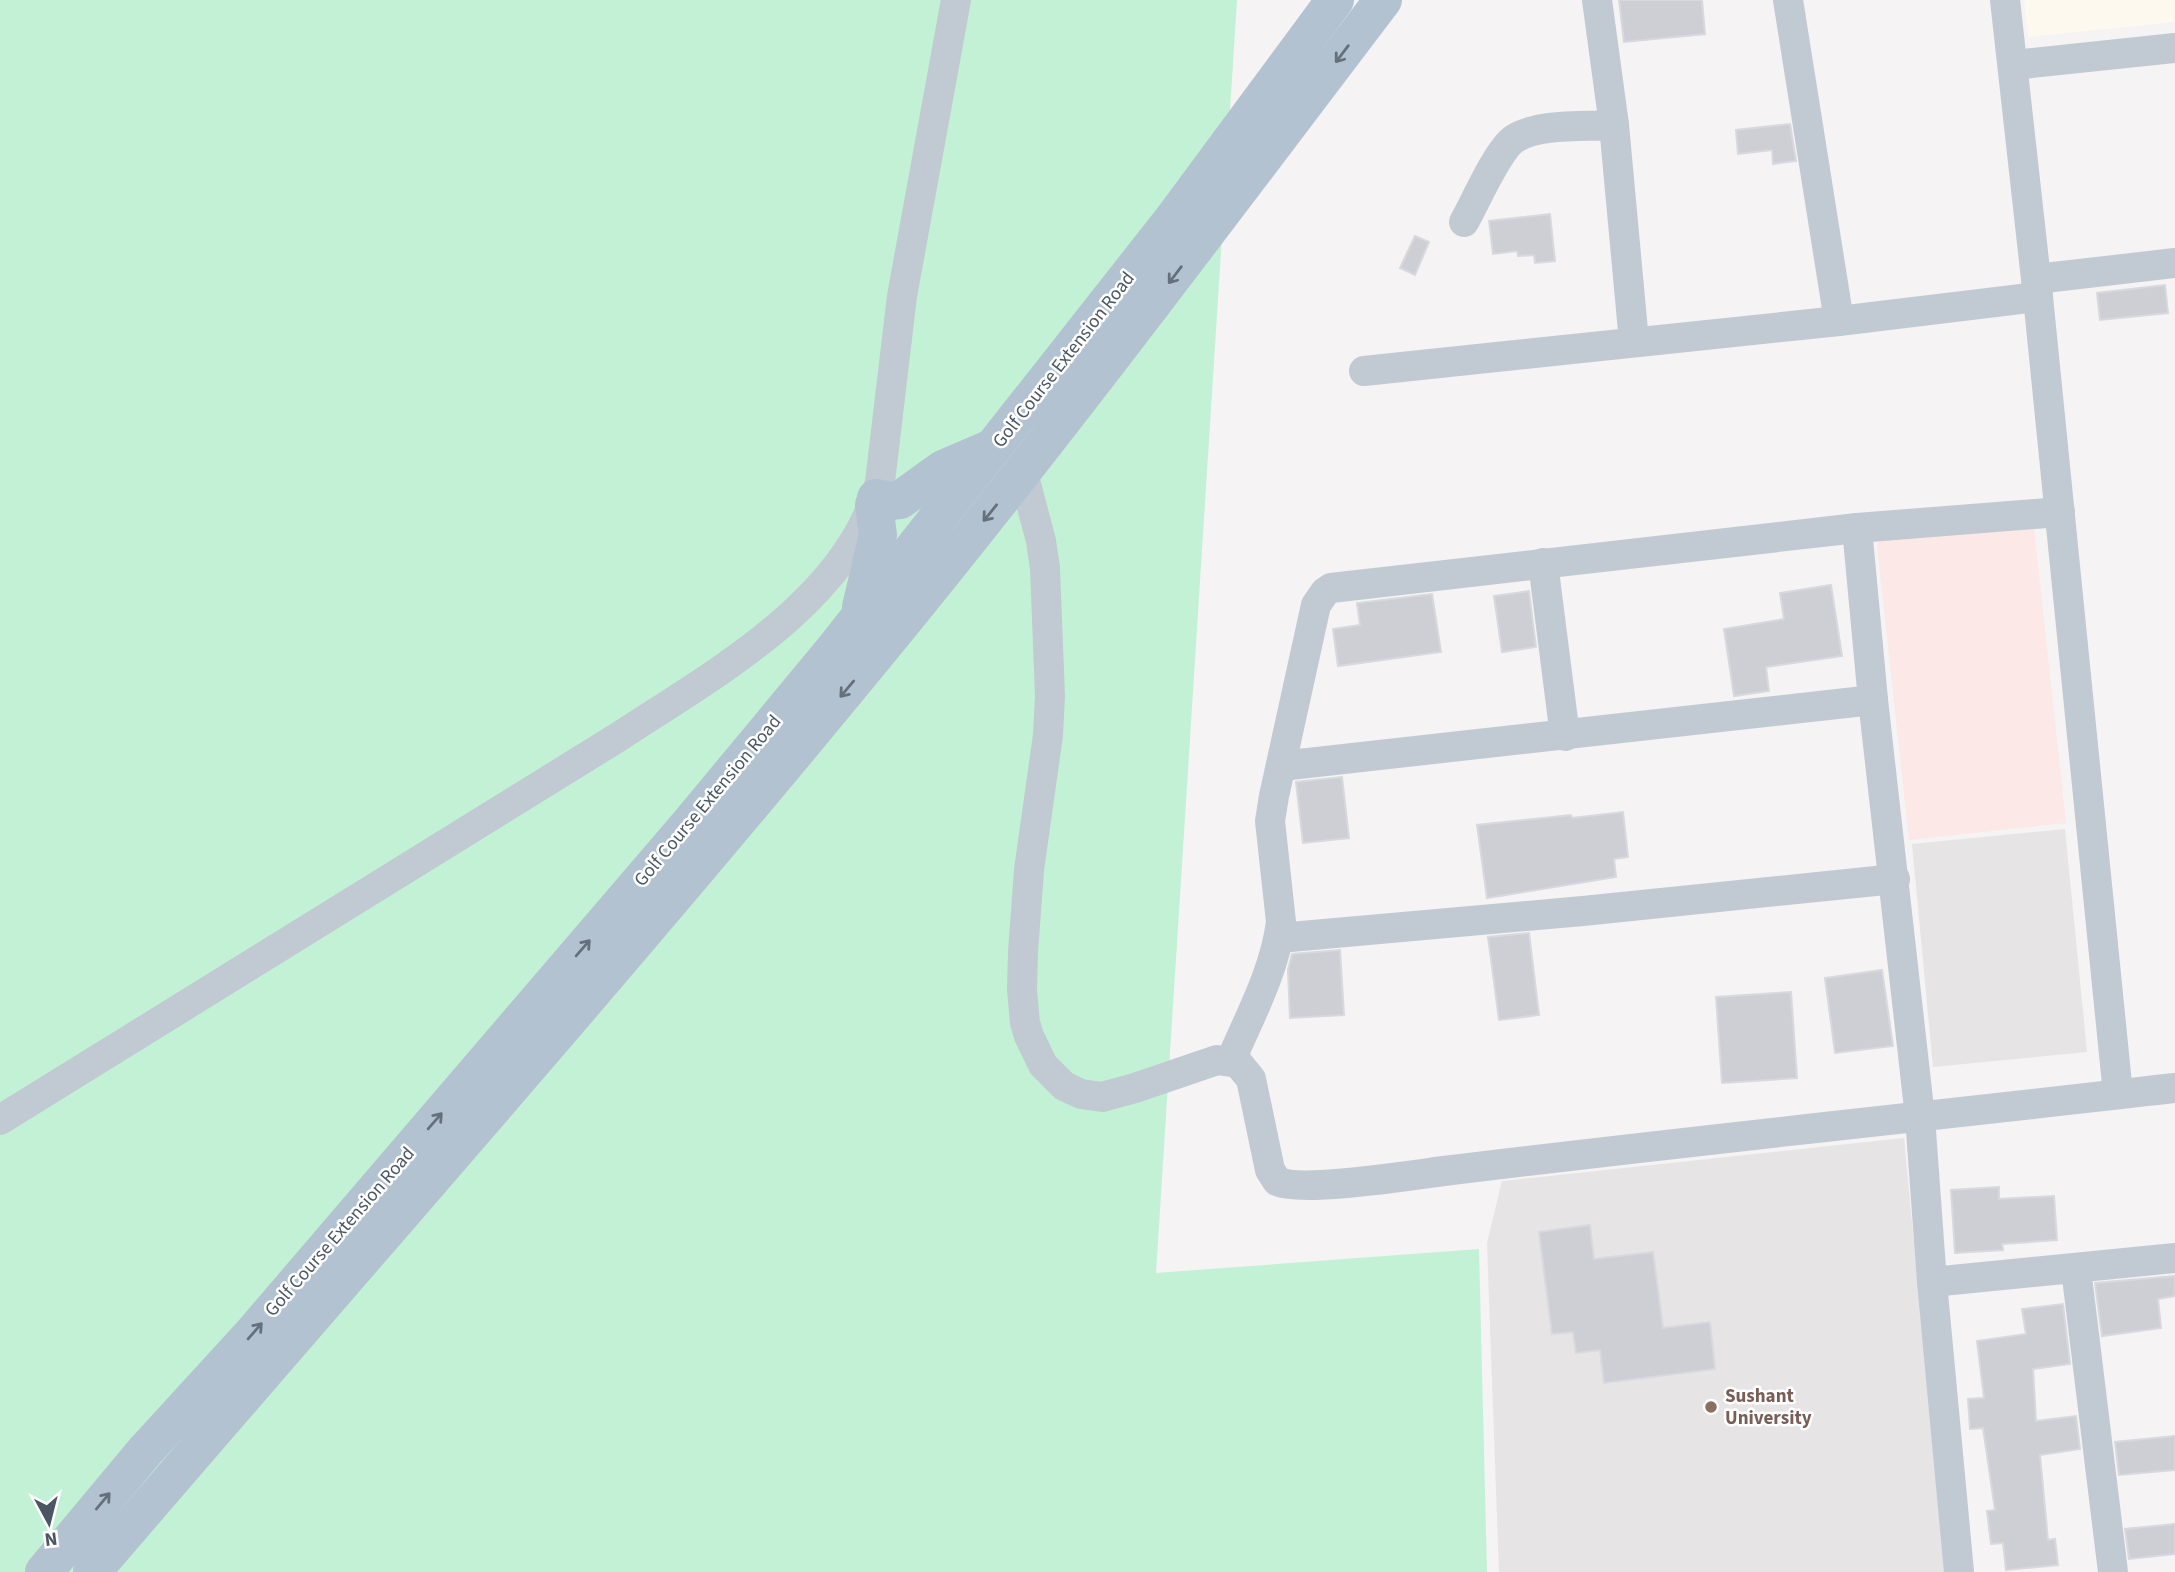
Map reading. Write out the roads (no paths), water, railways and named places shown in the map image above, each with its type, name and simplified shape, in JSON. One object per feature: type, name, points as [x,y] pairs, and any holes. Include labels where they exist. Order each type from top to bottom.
[{"type":"main road","name":"Golf Course Extension Road","points":[[44,1572],[145,1451],[802,716],[1023,473],[1187,230],[1335,0]]},
{"type":"main road","name":"Golf Course Extension Road","points":[[92,1572],[504,1097],[802,716],[856,622],[997,446],[1187,230],[1383,0]]},
{"type":"main road","points":[[856,622],[876,547],[878,526],[875,501],[900,500],[943,469],[997,446]]},
{"type":"street","points":[[0,1120],[620,736],[718,671],[781,623],[827,581],[850,550],[875,501],[882,470],[910,245],[956,0]]},
{"type":"street","points":[[1597,0],[1614,125],[1634,342]]},
{"type":"street","points":[[1788,0],[1839,321]]},
{"type":"street","points":[[2005,0],[2037,288],[2118,1094]]},
{"type":"street","points":[[2013,65],[2175,48]]},
{"type":"street","points":[[1464,222],[1511,141],[1527,132],[1540,129],[1614,125]]},
{"type":"street","points":[[1364,371],[1839,321],[2175,263]]},
{"type":"street","points":[[1023,473],[1041,541],[1045,568],[1050,706],[1029,870],[1022,990],[1025,1023],[1034,1051],[1050,1075],[1064,1086],[1101,1097],[1118,1094],[1217,1060],[1231,1060],[1245,1069],[1251,1079],[1270,1170],[1276,1181],[1292,1186],[1367,1180],[2175,1088]]},
{"type":"street","points":[[1231,1060],[1279,938],[1281,922],[1270,821],[1315,605],[1331,588],[1857,528],[2060,512]]},
{"type":"street","points":[[1857,528],[1873,700],[1920,1117],[1932,1282],[1959,1572]]},
{"type":"street","points":[[1543,563],[1565,736]]},
{"type":"street","points":[[1281,766],[1873,700]]},
{"type":"street","points":[[1279,938],[1583,911],[1895,879]]},
{"type":"street","points":[[1932,1282],[2175,1258]]},
{"type":"street","points":[[2076,1269],[2113,1572]]},
{"type":"place","name":"Sushant University","points":[[1711,1407]]}]
